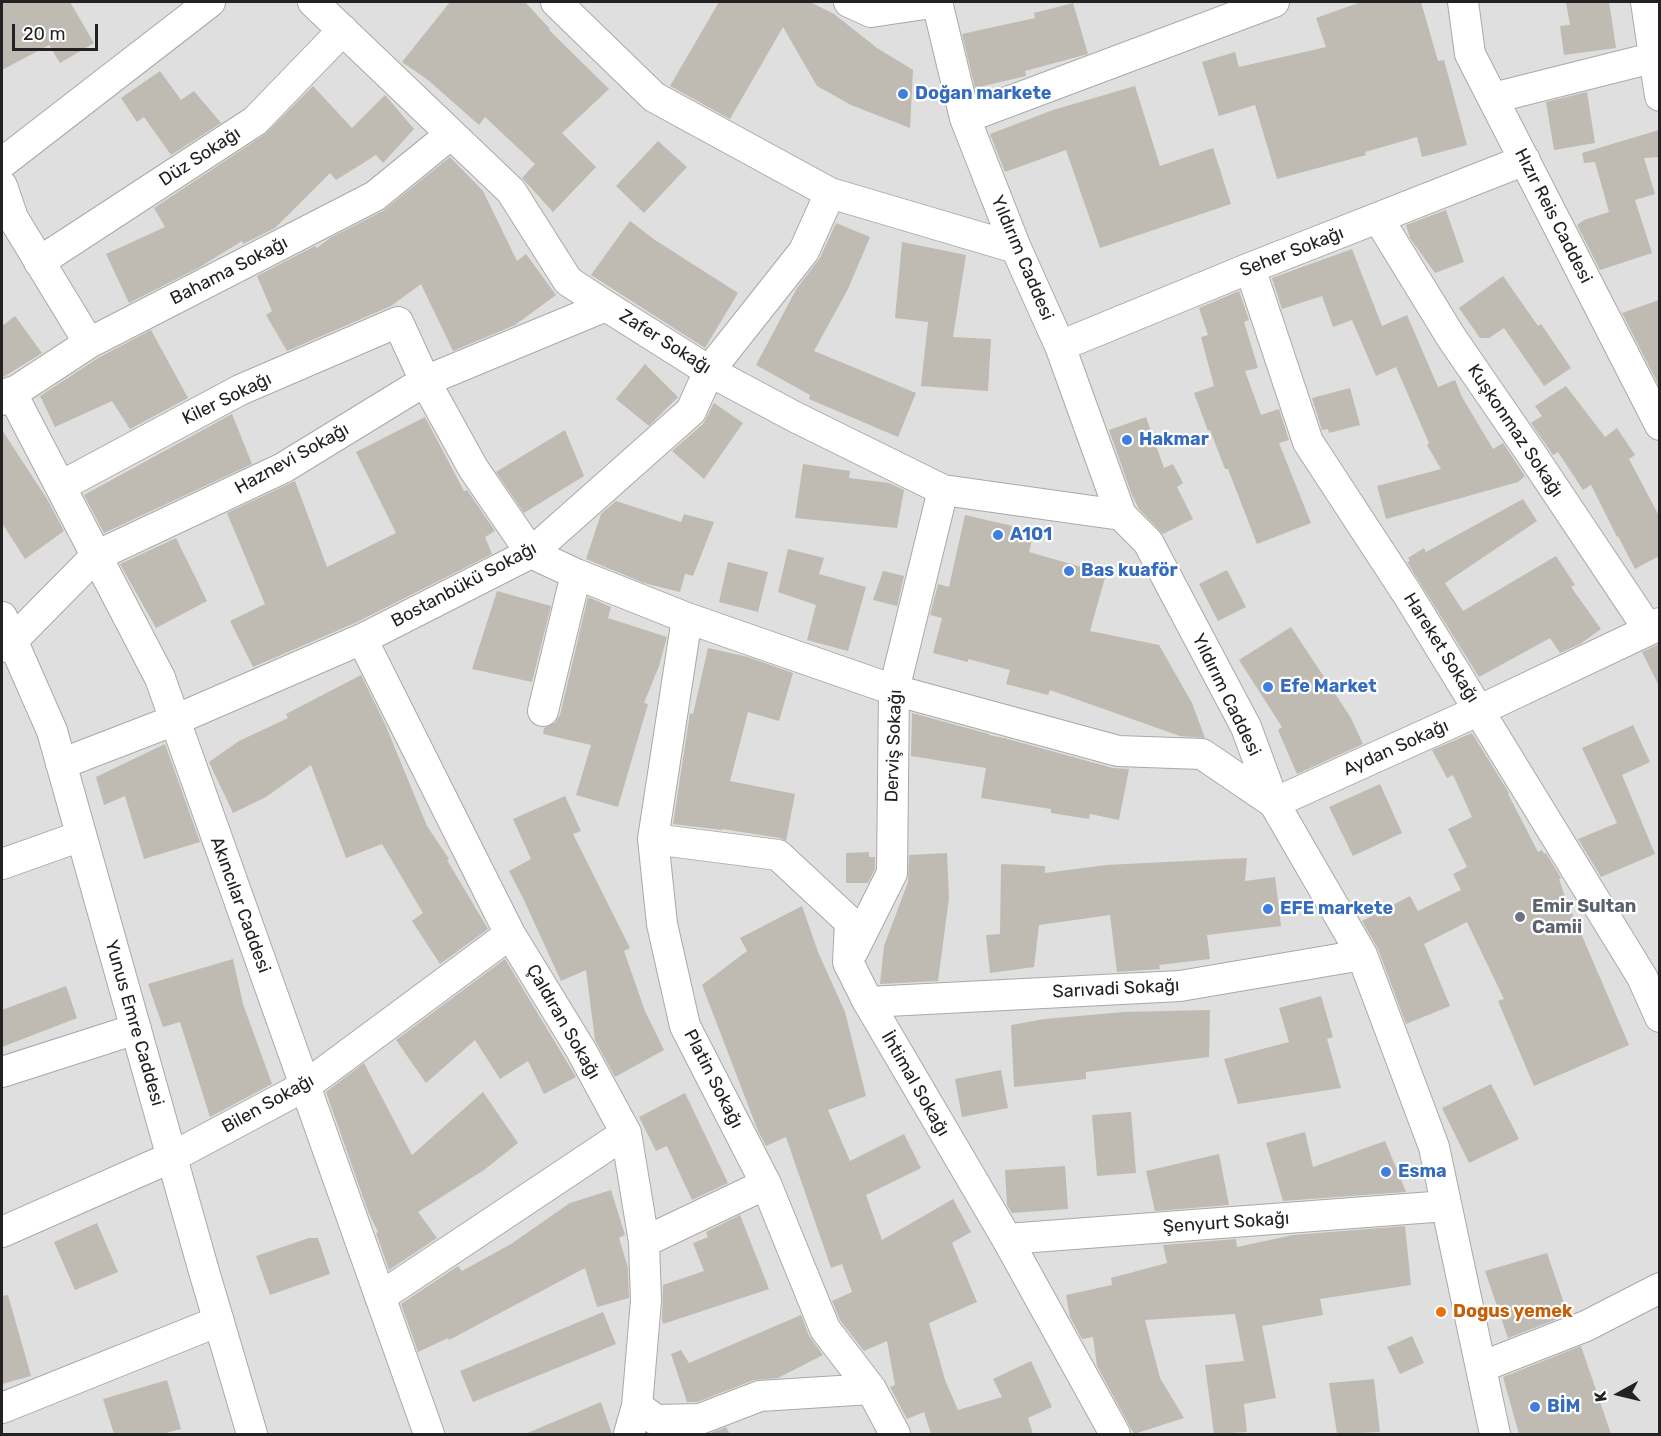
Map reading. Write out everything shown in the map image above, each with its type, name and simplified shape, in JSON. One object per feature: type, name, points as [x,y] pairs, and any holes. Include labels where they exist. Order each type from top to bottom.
[{"type":"street","points":[[2,163],[210,2]]},
{"type":"street","name":"Zafer Sokağı","points":[[313,2],[511,191],[568,282],[709,371],[795,417],[943,490],[1121,515]]},
{"type":"street","points":[[556,2],[654,97],[830,193],[1016,248]]},
{"type":"street","points":[[849,2],[871,12],[938,2]]},
{"type":"street","name":"Yıldırım Caddesi","points":[[938,2],[965,118],[1016,248],[1060,346],[1121,515],[1148,542],[1246,728],[1274,803],[1362,955],[1434,1147],[1495,1434]]},
{"type":"street","points":[[965,118],[1274,2]]},
{"type":"street","name":"Hızır Reis Caddesi","points":[[1462,2],[1470,54],[1659,425]]},
{"type":"street","points":[[1646,2],[1657,57],[1659,96]]},
{"type":"street","name":"Düz Sokağı","points":[[39,262],[255,121],[343,30]]},
{"type":"street","points":[[1493,98],[1657,57]]},
{"type":"street","name":"Bahama Sokağı","points":[[6,396],[88,344],[375,196],[451,134]]},
{"type":"street","name":"Seher Sokağı","points":[[1060,346],[1250,268],[1525,160]]},
{"type":"street","points":[[2,186],[13,218],[88,344]]},
{"type":"street","name":"Bostanbükü Sokağı","points":[[61,764],[175,720],[362,639],[531,553],[691,411],[709,371],[804,251],[830,193]]},
{"type":"street","name":"Kuşkonmaz Sokağı","points":[[1378,218],[1450,337],[1654,627]]},
{"type":"street","name":"Hareket Sokağı","points":[[1250,268],[1308,442],[1480,710],[1642,977],[1659,1017]]},
{"type":"street","name":"Haznevi Sokağı","points":[[5,635],[96,556],[283,468],[425,381],[606,306]]},
{"type":"street","name":"Kiler Sokağı","points":[[61,486],[240,390],[398,322],[425,381]]},
{"type":"street","points":[[425,381],[473,468],[531,553],[687,618],[894,690],[1118,751],[1202,754],[1274,803]]},
{"type":"street","name":"Akıncılar Caddesi","points":[[6,396],[61,486],[160,678],[429,1434]]},
{"type":"street","name":"Derviş Sokağı","points":[[848,962],[892,873],[894,690],[943,490]]},
{"type":"street","points":[[543,711],[576,573]]},
{"type":"street","name":"Platin Sokağı","points":[[687,618],[653,839],[662,924],[686,1026],[766,1184],[825,1329],[871,1389],[895,1434]]},
{"type":"street","name":"Aydan Sokağı","points":[[1274,803],[1480,710],[1654,627]]},
{"type":"street","name":"Yunus Emre Caddesi","points":[[5,635],[52,731],[252,1434]]},
{"type":"street","name":"Çaldıran Sokağı","points":[[362,639],[510,934],[581,1050],[626,1133],[644,1242],[646,1300],[637,1406],[629,1434]]},
{"type":"street","points":[[2,864],[81,836]]},
{"type":"street","name":"İhtimal Sokağı","points":[[653,839],[778,855],[850,922],[848,962],[868,1002],[1007,1239],[1115,1434]]},
{"type":"street","name":"Bilen Sokağı","points":[[2,1232],[172,1157],[305,1086],[510,934]]},
{"type":"street","name":"Sarıvadi Sokağı","points":[[868,1002],[1180,986],[1362,955]]},
{"type":"street","points":[[2,1072],[136,1029]]},
{"type":"street","points":[[380,1297],[626,1133]]},
{"type":"street","points":[[644,1242],[766,1184]]},
{"type":"street","name":"Şenyurt Sokağı","points":[[1007,1239],[1446,1206]]},
{"type":"street","points":[[1480,1366],[1586,1326],[1659,1288]]},
{"type":"street","points":[[2,1408],[219,1321]]},
{"type":"street","points":[[637,1406],[656,1420],[700,1419],[760,1396],[871,1389]]},
{"type":"shaded area","points":[[2,2],[1659,2],[1659,1434],[2,1434]]},
{"type":"building","points":[[2,2],[70,2],[94,43],[60,63],[49,45],[2,70]]},
{"type":"building","points":[[450,2],[525,2],[549,30],[609,89],[562,133],[596,167],[553,212],[522,178],[535,164],[485,117],[479,125],[428,80],[402,62]]},
{"type":"building","points":[[719,2],[810,2],[834,14],[877,48],[913,70],[910,128],[851,105],[817,86],[783,27],[730,119],[670,86]]},
{"type":"building","points":[[1361,2],[1421,2],[1438,61],[1444,60],[1467,145],[1422,157],[1417,137],[1365,152],[1366,155],[1277,179],[1255,105],[1219,116],[1202,62],[1235,52],[1239,67],[1326,47],[1316,18]]},
{"type":"building","points":[[1566,2],[1609,2],[1616,48],[1564,55],[1560,26],[1570,25]]},
{"type":"building","points":[[1073,3],[1088,54],[1025,71],[1026,76],[975,88],[962,34],[1035,18],[1034,13]]},
{"type":"building","points":[[160,71],[181,100],[194,91],[221,123],[171,155],[144,117],[137,122],[121,98]]},
{"type":"building","points":[[313,86],[352,128],[385,95],[414,129],[383,163],[376,155],[336,180],[330,173],[275,228],[243,244],[242,241],[200,267],[129,303],[106,254],[165,227],[154,208],[264,135]]},
{"type":"building","points":[[1135,86],[1160,166],[1213,148],[1231,204],[1100,248],[1066,150],[1005,172],[990,134],[1053,110]]},
{"type":"building","points":[[1587,92],[1595,143],[1554,150],[1546,102]]},
{"type":"building","points":[[1659,130],[1659,157],[1644,158],[1655,194],[1635,200],[1652,253],[1600,270],[1577,225],[1584,220],[1609,212],[1595,162],[1584,163],[1582,153]]},
{"type":"building","points":[[658,141],[687,167],[644,213],[616,186]]},
{"type":"building","points":[[450,157],[483,191],[517,261],[526,254],[556,295],[515,325],[453,351],[421,284],[391,306],[287,351],[266,315],[272,311],[257,276],[315,246],[317,248],[330,238],[383,211]]},
{"type":"building","points":[[1446,210],[1464,262],[1435,273],[1410,238],[1406,225]]},
{"type":"building","points":[[630,221],[655,240],[738,293],[705,348],[591,275]]},
{"type":"building","points":[[836,223],[870,237],[848,289],[814,351],[916,393],[898,437],[809,399],[810,395],[756,365],[797,288],[820,258]]},
{"type":"building","points":[[902,242],[966,255],[953,337],[991,339],[988,391],[921,386],[928,322],[895,318]]},
{"type":"building","points":[[1352,249],[1382,326],[1407,315],[1438,387],[1455,380],[1462,397],[1493,449],[1503,443],[1525,476],[1518,482],[1386,519],[1377,486],[1441,469],[1427,445],[1429,443],[1396,367],[1376,376],[1352,320],[1333,327],[1322,296],[1282,309],[1272,278]]},
{"type":"building","points":[[1503,276],[1538,326],[1541,324],[1571,368],[1544,386],[1504,328],[1489,338],[1480,338],[1459,308]]},
{"type":"building","points":[[1239,291],[1249,320],[1244,322],[1258,368],[1245,371],[1261,415],[1279,409],[1289,440],[1279,443],[1311,523],[1257,544],[1228,469],[1225,469],[1210,430],[1208,431],[1194,393],[1214,386],[1201,337],[1208,335],[1199,308]]},
{"type":"building","points":[[1659,300],[1659,386],[1622,313]]},
{"type":"building","points":[[15,316],[42,353],[2,378],[2,326]]},
{"type":"building","points":[[151,330],[188,398],[130,429],[112,401],[55,427],[40,396],[98,358]]},
{"type":"building","points":[[645,364],[678,397],[649,426],[616,399]]},
{"type":"building","points":[[1566,386],[1605,437],[1617,428],[1635,455],[1629,459],[1659,516],[1659,556],[1635,569],[1591,485],[1583,490],[1558,452],[1553,455],[1531,423],[1542,416],[1535,406]]},
{"type":"building","points":[[1350,388],[1360,425],[1329,433],[1328,429],[1322,430],[1312,398]]},
{"type":"building","points":[[714,403],[743,423],[704,479],[672,451],[703,424]]},
{"type":"building","points":[[232,414],[252,464],[104,533],[84,495]]},
{"type":"building","points":[[425,417],[464,491],[467,490],[495,531],[485,537],[492,554],[355,623],[253,667],[230,621],[265,604],[227,513],[295,481],[327,567],[396,533],[356,452]]},
{"type":"building","points":[[1146,417],[1164,468],[1173,464],[1183,483],[1177,487],[1193,519],[1163,534],[1139,509],[1109,430]]},
{"type":"building","points":[[2,430],[47,499],[64,531],[25,559],[2,523]]},
{"type":"building","points":[[565,430],[584,476],[524,513],[496,472]]},
{"type":"building","points":[[803,464],[850,471],[849,478],[889,483],[904,490],[897,528],[795,518]]},
{"type":"building","points":[[1523,499],[1537,521],[1445,583],[1463,611],[1556,556],[1575,585],[1571,587],[1601,629],[1580,644],[1560,653],[1550,638],[1479,677],[1407,562],[1410,561],[1408,558],[1424,548],[1426,552]]},
{"type":"building","points":[[616,501],[681,522],[684,514],[714,522],[693,576],[685,574],[680,592],[644,583],[586,559],[601,514]]},
{"type":"building","points":[[965,515],[1034,531],[1029,552],[1106,574],[1090,631],[1159,645],[1192,703],[1205,738],[1180,736],[1050,690],[1048,695],[1006,684],[1010,670],[933,653],[942,618],[930,615],[938,584],[949,587]]},
{"type":"building","points":[[176,538],[207,601],[156,628],[120,564]]},
{"type":"building","points":[[788,549],[824,558],[819,574],[866,587],[848,651],[807,640],[816,605],[778,592]]},
{"type":"building","points":[[728,562],[768,572],[758,612],[719,602]]},
{"type":"building","points":[[1227,570],[1246,607],[1218,621],[1199,584]]},
{"type":"building","points":[[883,571],[904,576],[897,606],[873,600]]},
{"type":"building","points":[[497,591],[551,606],[532,682],[472,669]]},
{"type":"building","points":[[588,597],[611,607],[608,618],[667,637],[659,666],[644,703],[648,704],[618,807],[576,795],[591,745],[543,734],[544,728],[555,723],[560,715]]},
{"type":"building","points":[[1291,627],[1351,718],[1363,744],[1297,774],[1278,730],[1282,727],[1239,660]]},
{"type":"building","points":[[1659,644],[1659,686],[1642,652]]},
{"type":"building","points":[[708,648],[748,657],[793,673],[779,721],[748,712],[730,781],[795,794],[786,841],[780,838],[722,829],[673,824],[690,713],[693,714]]},
{"type":"building","points":[[361,675],[385,724],[427,826],[449,859],[447,860],[488,929],[440,964],[412,921],[423,913],[382,844],[346,858],[311,765],[266,797],[233,813],[209,762],[239,741],[288,718],[286,714]]},
{"type":"building","points":[[912,713],[1113,768],[1129,769],[1119,820],[1090,814],[1089,819],[1051,813],[1051,809],[981,798],[986,768],[911,756]]},
{"type":"building","points":[[1633,725],[1650,762],[1622,775],[1655,854],[1601,877],[1578,839],[1617,823],[1582,748]]},
{"type":"building","points":[[1472,733],[1509,793],[1538,852],[1542,850],[1544,854],[1546,853],[1561,878],[1559,879],[1564,894],[1629,1045],[1534,1086],[1498,1001],[1504,999],[1467,922],[1424,944],[1450,1006],[1406,1024],[1378,949],[1362,921],[1410,896],[1418,911],[1461,890],[1453,874],[1467,867],[1448,829],[1472,817],[1453,775],[1447,778],[1432,750]]},
{"type":"building","points":[[165,744],[200,842],[144,859],[125,796],[104,805],[96,777]]},
{"type":"building","points":[[1380,784],[1402,833],[1353,856],[1329,807]]},
{"type":"building","points":[[565,796],[581,831],[573,834],[630,948],[624,951],[645,1011],[664,1050],[615,1077],[595,1040],[586,970],[561,981],[509,871],[531,859],[513,819]]},
{"type":"building","points":[[869,852],[869,857],[875,857],[875,869],[868,883],[846,883],[846,853]]},
{"type":"building","points":[[947,853],[949,898],[938,981],[880,984],[884,946],[908,882],[909,855]]},
{"type":"building","points":[[1247,858],[1245,881],[1275,877],[1281,926],[1207,935],[1210,959],[1159,965],[1160,969],[1117,972],[1110,915],[1039,925],[1034,967],[990,973],[986,935],[1000,934],[1001,864],[1045,866],[1045,873],[1106,865]]},
{"type":"building","points":[[802,906],[818,952],[845,1012],[866,1096],[828,1110],[850,1161],[904,1134],[921,1168],[866,1195],[882,1240],[953,1199],[971,1232],[952,1243],[977,1302],[929,1323],[945,1380],[958,1410],[1002,1397],[993,1379],[1031,1361],[1052,1407],[1028,1418],[1033,1434],[931,1434],[924,1412],[907,1419],[890,1387],[895,1385],[887,1341],[864,1351],[840,1320],[832,1301],[852,1292],[842,1264],[831,1268],[786,1137],[766,1146],[758,1131],[702,985],[747,951],[740,938]]},
{"type":"building","points":[[233,959],[243,1004],[272,1084],[210,1117],[180,1022],[163,1027],[148,984]]},
{"type":"building","points":[[505,959],[576,1077],[544,1094],[528,1061],[500,1079],[475,1040],[426,1083],[396,1040]]},
{"type":"building","points":[[66,986],[77,1018],[2,1047],[2,1010]]},
{"type":"building","points":[[1321,996],[1333,1037],[1327,1039],[1341,1088],[1238,1104],[1224,1059],[1289,1042],[1279,1008]]},
{"type":"building","points":[[1210,1010],[1209,1057],[1086,1072],[1086,1079],[1014,1087],[1011,1025],[1045,1019],[1124,1012]]},
{"type":"building","points":[[364,1063],[412,1155],[483,1092],[518,1143],[484,1170],[418,1212],[437,1238],[389,1270],[376,1233],[378,1232],[369,1214],[326,1092]]},
{"type":"building","points":[[1001,1070],[1008,1108],[962,1117],[955,1079]]},
{"type":"building","points":[[1491,1084],[1519,1139],[1469,1163],[1442,1108]]},
{"type":"building","points":[[685,1093],[728,1183],[692,1200],[667,1146],[656,1151],[639,1117]]},
{"type":"building","points":[[1131,1112],[1136,1173],[1097,1176],[1092,1115]]},
{"type":"building","points":[[1305,1132],[1313,1167],[1385,1141],[1406,1192],[1283,1201],[1266,1143]]},
{"type":"building","points":[[1219,1154],[1229,1205],[1155,1211],[1146,1171]]},
{"type":"building","points":[[1065,1166],[1068,1209],[1012,1213],[1007,1205],[1005,1170]]},
{"type":"building","points":[[611,1190],[625,1235],[619,1238],[628,1268],[629,1298],[597,1307],[585,1268],[449,1340],[448,1338],[418,1352],[401,1304],[458,1266],[462,1271],[511,1244],[570,1203]]},
{"type":"building","points":[[740,1215],[769,1289],[663,1324],[663,1285],[704,1271],[693,1243],[708,1237],[706,1232]]},
{"type":"building","points":[[97,1223],[118,1272],[75,1290],[54,1242]]},
{"type":"building","points":[[1405,1226],[1411,1285],[1320,1299],[1323,1315],[1262,1326],[1276,1398],[1244,1404],[1247,1432],[1214,1434],[1205,1365],[1244,1361],[1235,1314],[1145,1320],[1160,1378],[1184,1418],[1134,1434],[1097,1366],[1093,1337],[1082,1339],[1070,1317],[1066,1295],[1112,1285],[1111,1278],[1167,1263],[1163,1245],[1236,1239],[1237,1247],[1293,1235]]},
{"type":"building","points":[[309,1238],[318,1238],[330,1274],[270,1295],[256,1256]]},
{"type":"building","points":[[1547,1253],[1568,1315],[1508,1338],[1485,1271]]},
{"type":"building","points":[[8,1295],[31,1376],[2,1384],[2,1296]]},
{"type":"building","points":[[603,1312],[616,1344],[473,1402],[460,1371]]},
{"type":"building","points":[[801,1315],[809,1336],[823,1355],[778,1378],[754,1380],[697,1402],[687,1402],[671,1354],[681,1350],[689,1363]]},
{"type":"building","points":[[1412,1336],[1424,1363],[1400,1374],[1387,1347]]},
{"type":"building","points":[[1581,1346],[1611,1434],[1519,1434],[1503,1377]]},
{"type":"building","points":[[1374,1379],[1380,1432],[1337,1434],[1329,1383]]},
{"type":"building","points":[[167,1380],[181,1429],[162,1434],[114,1434],[103,1399]]},
{"type":"building","points":[[601,1402],[612,1434],[525,1434]]},
{"type":"building","points":[[726,1427],[730,1434],[708,1434]]},
{"type":"place","name":"Doğan markete","points":[[903,94]]},
{"type":"place","name":"Hakmar","points":[[1127,440]]},
{"type":"place","name":"A101","points":[[998,535]]},
{"type":"place","name":"Bas kuaför","points":[[1069,571]]},
{"type":"place","name":"Efe Market","points":[[1268,687]]},
{"type":"place","name":"EFE markete","points":[[1268,909]]},
{"type":"place","name":"Emir Sultan Camii","points":[[1520,917]]},
{"type":"place","name":"Esma","points":[[1386,1172]]},
{"type":"place","name":"Dogus yemek","points":[[1441,1312]]},
{"type":"place","name":"BİM","points":[[1535,1407]]}]
